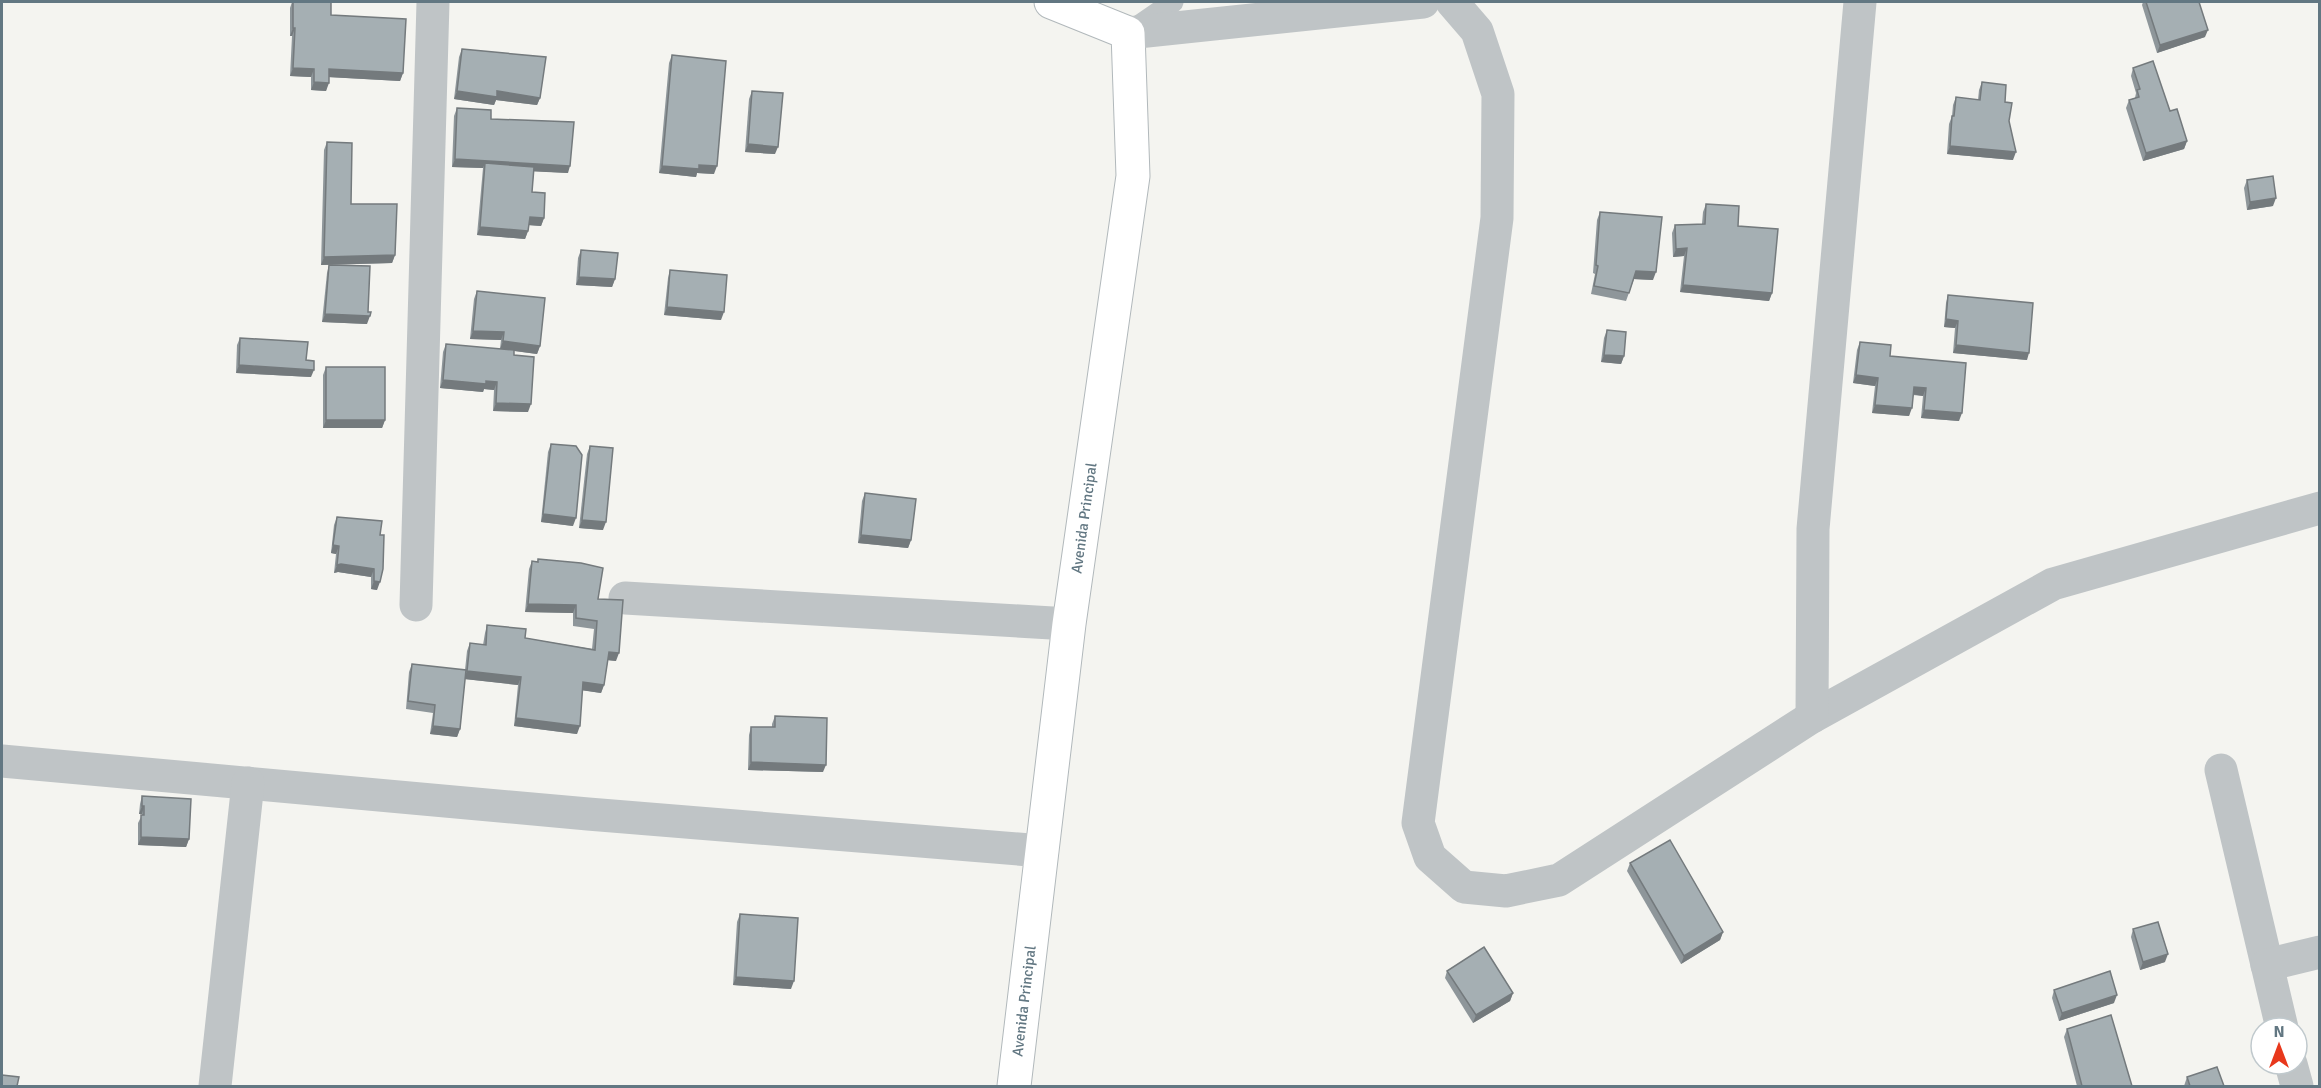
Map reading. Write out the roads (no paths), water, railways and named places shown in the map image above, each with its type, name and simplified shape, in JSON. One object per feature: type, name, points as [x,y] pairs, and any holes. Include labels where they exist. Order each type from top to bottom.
[{"type":"street","points":[[416,605],[433,2]]},
{"type":"street","points":[[1051,2],[1128,33],[1423,2]]},
{"type":"street","points":[[1452,2],[1477,31],[1498,94],[1497,218],[1418,823],[1430,857],[1464,887],[1506,891],[1559,880],[1812,717],[2053,584],[2319,508]]},
{"type":"street","points":[[1812,717],[1813,529],[1860,2]]},
{"type":"street","name":"Avenida Principal","points":[[1014,1086],[1069,624],[1133,176],[1128,33]]},
{"type":"street","points":[[625,598],[1069,624]]},
{"type":"street","points":[[2,761],[600,815],[1042,851]]},
{"type":"street","points":[[2221,770],[2279,1016]]},
{"type":"street","points":[[215,1086],[248,783]]},
{"type":"street","points":[[2267,965],[2319,952]]},
{"type":"lane","points":[[1128,33],[1173,2]]}]
